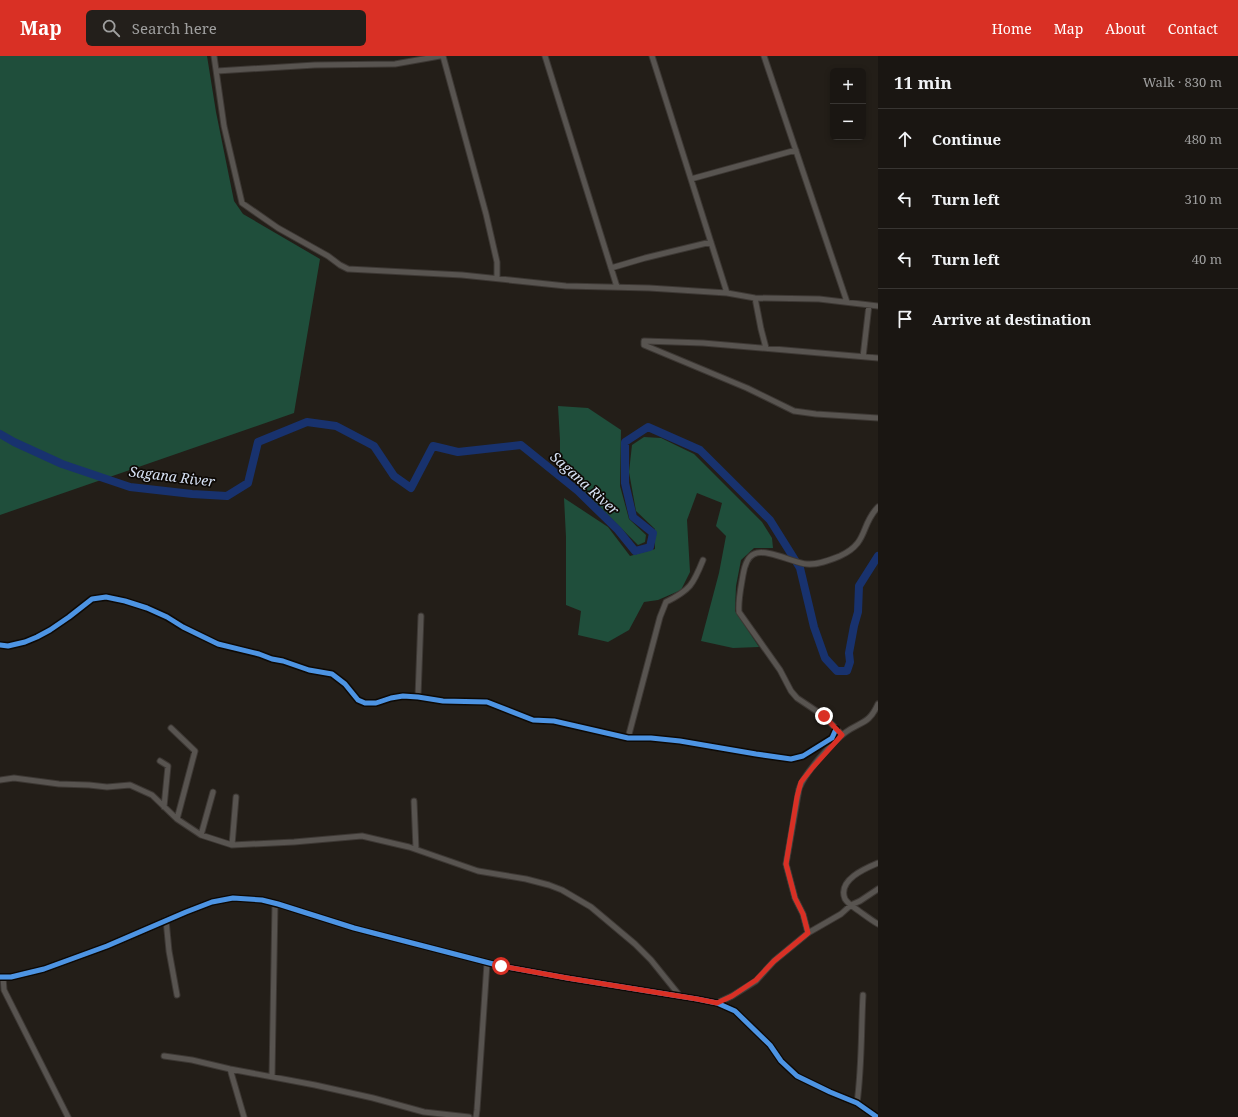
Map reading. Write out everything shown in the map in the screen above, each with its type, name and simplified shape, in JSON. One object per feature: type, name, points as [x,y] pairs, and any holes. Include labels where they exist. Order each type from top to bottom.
[{"type":"street","points":[[214,56],[224,126],[241,200],[244,206],[348,269],[497,278],[566,286],[617,287],[727,293],[755,298],[819,299],[878,306]]},
{"type":"street","points":[[216,71],[315,65],[395,64],[441,56],[486,214],[497,262],[497,278]]},
{"type":"street","points":[[545,56],[617,287]]},
{"type":"street","points":[[652,56],[664,89],[675,132],[727,293]]},
{"type":"street","points":[[764,56],[847,302]]},
{"type":"street","points":[[691,179],[796,150]]},
{"type":"street","points":[[611,268],[644,258],[711,242]]},
{"type":"street","points":[[755,298],[766,348]]},
{"type":"street","points":[[863,357],[869,305]]},
{"type":"street","points":[[878,358],[703,343],[644,341],[644,345],[748,388],[794,411],[878,418]]},
{"type":"street","points":[[842,735],[824,716],[797,698],[791,691],[780,670],[739,612],[738,606],[743,577],[750,556],[754,553],[765,553],[807,564],[816,564],[830,560],[854,548],[859,542],[878,507]]},
{"type":"street","points":[[628,738],[660,617],[666,602],[687,590],[695,581],[703,560]]},
{"type":"street","points":[[0,645],[8,646],[25,642],[50,630],[92,599],[106,597],[147,608],[218,644],[272,659],[283,660],[309,670],[332,674],[345,684],[358,700],[366,703],[376,703],[403,696],[443,701],[487,702],[533,720],[554,721],[628,738],[651,738],[791,758],[803,756],[832,738],[836,729]]},
{"type":"street","points":[[418,697],[421,616]]},
{"type":"street","points":[[808,933],[803,914],[795,898],[786,864],[797,797],[801,782],[842,735],[871,717],[878,704]]},
{"type":"street","points":[[170,728],[195,751],[177,819]]},
{"type":"street","points":[[160,761],[168,766],[164,807]]},
{"type":"street","points":[[0,780],[14,778],[59,784],[107,787],[130,785],[152,795],[177,819],[201,836],[232,845],[294,842],[362,836],[416,849],[478,871],[526,879],[548,885],[562,890],[591,907],[635,944],[651,960],[680,996]]},
{"type":"street","points":[[201,836],[213,792]]},
{"type":"street","points":[[232,845],[236,796]]},
{"type":"street","points":[[414,801],[416,849]]},
{"type":"street","points":[[878,863],[865,869],[848,881],[845,886],[844,893],[846,900],[851,905],[878,924]]},
{"type":"street","points":[[717,1003],[732,996],[756,980],[774,961],[808,933],[841,914],[851,905],[878,889]]},
{"type":"street","points":[[68,1117],[4,990],[1,977],[11,977],[44,969],[107,946],[212,902],[233,898],[262,900],[275,903],[354,928],[487,963],[552,976],[717,1003],[735,1011],[747,1021],[770,1045],[781,1061],[796,1076],[857,1103],[877,1117]]},
{"type":"street","points":[[272,1076],[275,903]]},
{"type":"street","points":[[166,920],[169,951],[177,995]]},
{"type":"street","points":[[476,1117],[487,963]]},
{"type":"street","points":[[857,1103],[860,1082],[863,996]]},
{"type":"street","points":[[164,1056],[272,1076],[373,1098],[424,1112],[469,1117]]},
{"type":"street","points":[[230,1069],[244,1117]]},
{"type":"green space","points":[[0,56],[207,56],[216,112],[234,201],[243,214],[320,259],[294,413],[0,515]]},
{"type":"green space","points":[[558,406],[588,408],[621,430],[620,486],[629,519],[646,535],[645,542],[638,545],[575,482],[560,471]]},
{"type":"green space","points":[[644,437],[661,438],[694,454],[762,522],[772,538],[773,548],[754,548],[741,560],[736,586],[735,611],[759,647],[733,648],[701,641],[719,573],[726,536],[716,526],[722,503],[697,493],[687,520],[690,572],[681,590],[658,600],[644,602],[629,630],[608,642],[578,635],[581,611],[566,605],[566,537],[564,498],[608,527],[630,556],[655,549],[655,529],[636,511],[629,472],[632,445]]},
{"type":"waterway","name":"Sagana River","points":[[0,434],[62,464],[130,487],[192,494],[227,496],[248,483],[258,442],[307,422],[336,426],[374,446],[394,476],[411,488],[433,446],[458,452],[521,445],[578,491],[618,530],[635,551],[650,547],[653,533],[633,517],[625,483],[625,442],[648,427],[700,450],[770,520],[800,568],[814,627],[825,658],[837,671],[847,671],[850,662],[849,653],[854,626],[858,612],[859,586],[878,556]]},
{"type":"cycle path","points":[[0,645],[8,646],[25,642],[37,637],[69,617],[92,599],[106,597],[147,608],[218,644],[259,654],[309,670],[332,674],[345,684],[358,700],[365,703],[376,703],[403,696],[443,701],[487,702],[533,720],[554,721],[628,738],[651,738],[680,741],[791,759],[803,756],[832,738],[836,729]]},
{"type":"cycle path","points":[[0,977],[11,977],[44,969],[107,946],[212,902],[233,898],[262,900],[354,928],[501,966],[717,1003],[735,1011],[770,1045],[781,1061],[797,1076],[857,1103],[877,1117]]},
{"type":"route","points":[[501,966],[717,1003],[744,989],[756,980],[774,961],[808,933],[806,921],[795,898],[786,864],[797,797],[801,782],[842,735],[824,716]]}]
